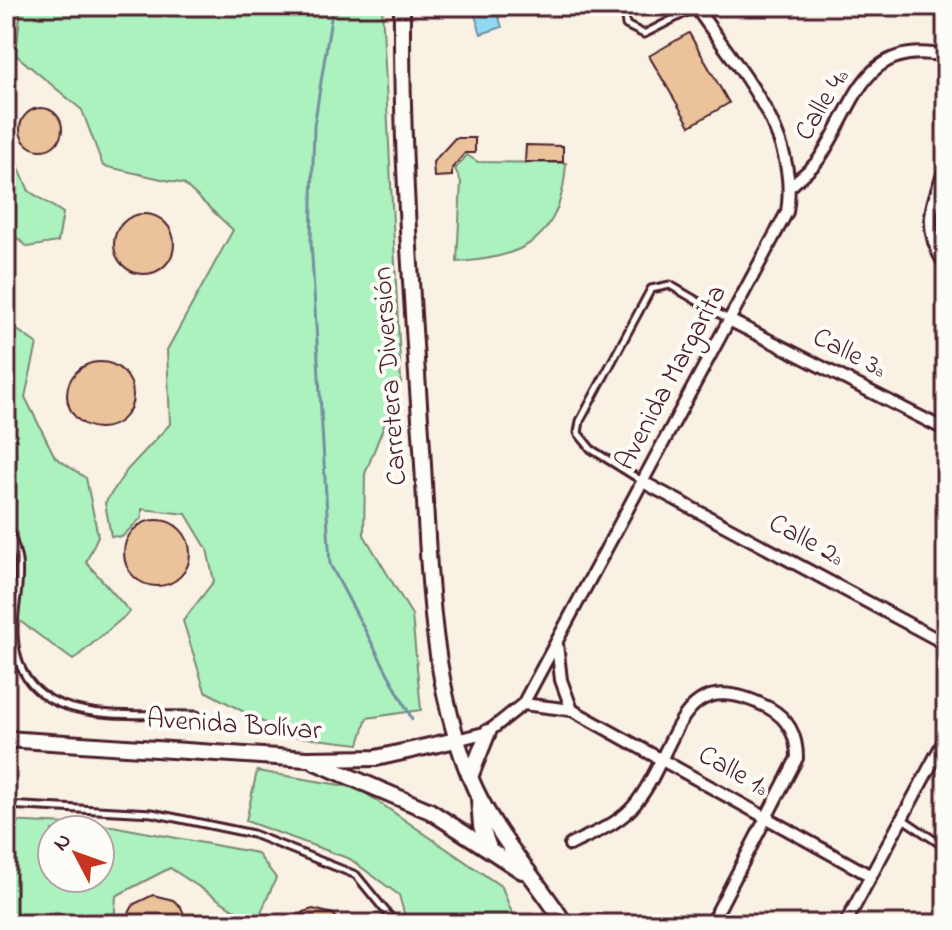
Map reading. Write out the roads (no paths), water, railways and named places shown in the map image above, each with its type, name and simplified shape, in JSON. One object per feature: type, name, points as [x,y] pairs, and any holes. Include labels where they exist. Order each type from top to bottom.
[{"type":"main road","name":"Carretera Diversión","points":[[402,6],[408,252],[431,583],[441,683],[456,740],[479,798]]},
{"type":"main road","points":[[470,778],[488,732]]},
{"type":"main road","name":"Avenida Bolívar","points":[[6,739],[307,759],[376,758],[456,740]]},
{"type":"main road","points":[[307,759],[412,802],[528,876]]},
{"type":"main road","points":[[479,798],[481,826],[489,849]]},
{"type":"main road","points":[[479,798],[528,876],[565,924]]},
{"type":"street","name":"Avenida Margarita","points":[[456,740],[488,732],[523,704],[787,212],[792,185],[787,153],[751,87],[695,7]]},
{"type":"street","name":"Calle 4ª","points":[[792,185],[818,161],[857,88],[870,72],[887,60],[906,53],[927,52],[946,56]]},
{"type":"street","points":[[946,168],[929,207],[929,223],[936,250],[946,266]]},
{"type":"street","name":"Calle 3ª","points":[[731,321],[946,430]]},
{"type":"street","name":"Calle 2ª","points":[[643,482],[946,644]]},
{"type":"street","points":[[523,704],[572,710],[561,680],[557,644]]},
{"type":"street","points":[[570,845],[626,815],[662,760],[686,714],[705,696],[731,692],[771,710],[788,723],[794,734],[797,758],[711,924]]},
{"type":"street","name":"Calle 1ª","points":[[572,710],[871,876]]},
{"type":"street","points":[[845,924],[946,737]]},
{"type":"lane","points":[[624,6],[622,12],[626,25],[644,34],[695,7]]},
{"type":"lane","points":[[643,482],[591,449],[578,433],[580,421],[651,289],[670,285],[731,321]]},
{"type":"lane","points":[[6,522],[19,562],[14,630],[18,664],[31,688],[73,711],[197,715]]},
{"type":"lane","points":[[6,805],[152,813],[253,834],[356,875],[396,924]]},
{"type":"lane","points":[[902,819],[946,848]]},
{"type":"water","points":[[472,6],[495,6],[502,27],[481,34]]},
{"type":"waterway","points":[[333,6],[314,126],[311,240],[330,564],[412,719]]}]
